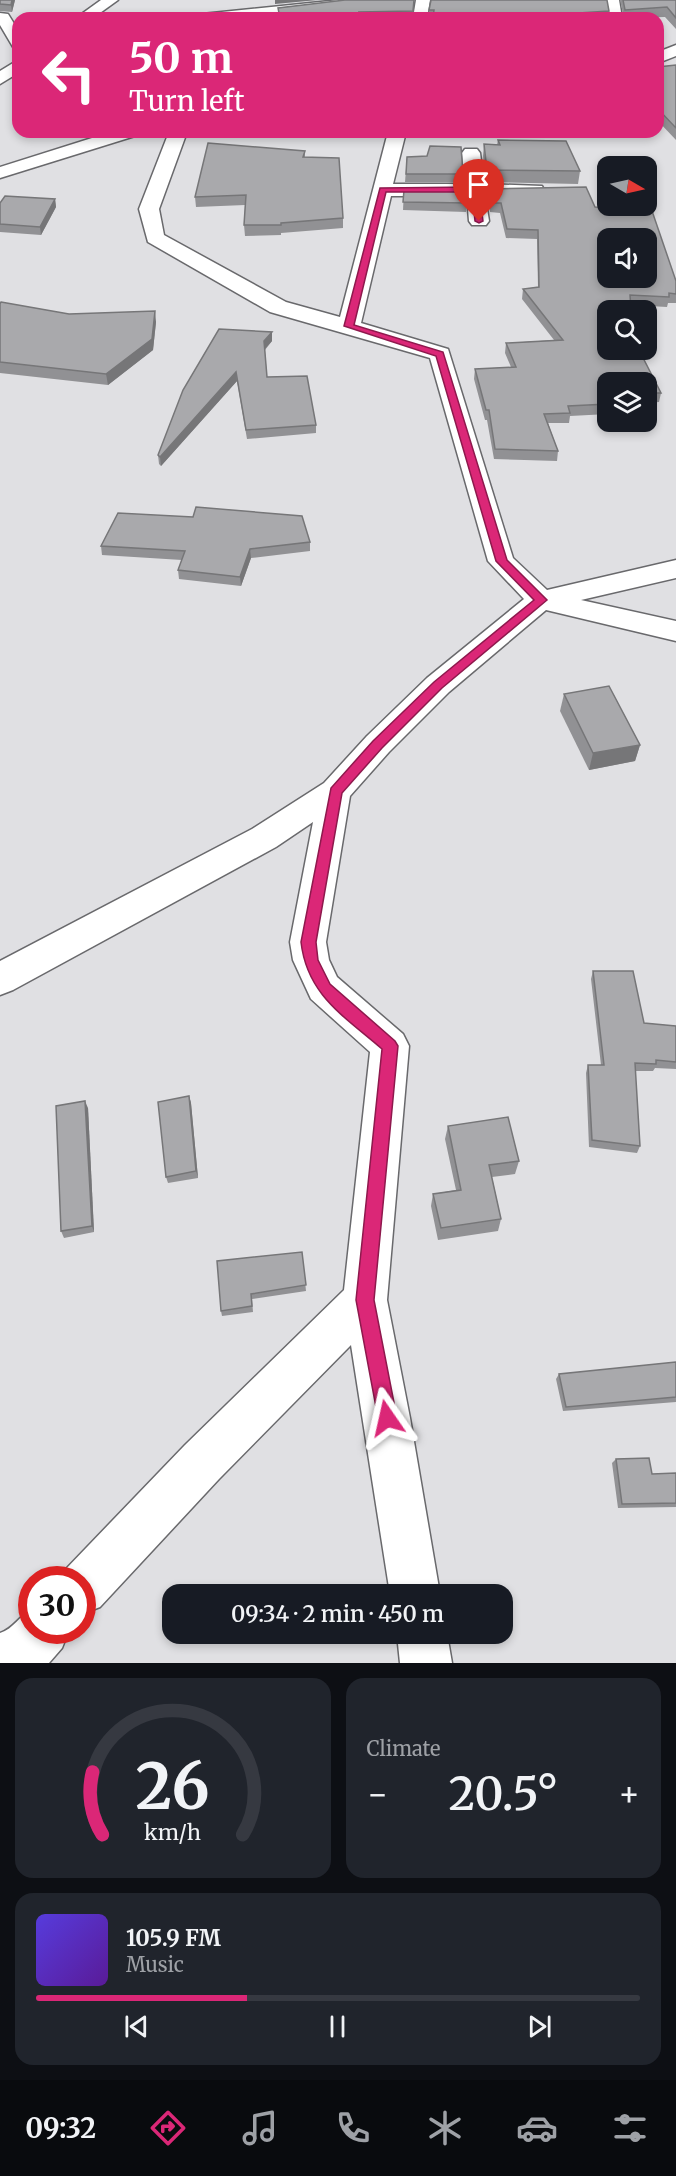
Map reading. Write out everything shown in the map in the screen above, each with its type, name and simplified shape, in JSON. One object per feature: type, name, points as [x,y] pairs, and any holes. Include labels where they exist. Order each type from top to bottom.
[{"type":"street","points":[[92,12],[111,0]]},
{"type":"street","points":[[234,12],[243,0]]},
{"type":"street","points":[[281,12],[370,0]]},
{"type":"street","points":[[0,17],[3,17],[12,34]]},
{"type":"street","points":[[0,79],[12,70]]},
{"type":"street","points":[[0,173],[109,138]]},
{"type":"street","points":[[176,138],[149,209],[154,238],[279,307],[440,354],[501,561],[541,600],[676,630]]},
{"type":"street","points":[[349,326],[396,138]]},
{"type":"street","points":[[471,153],[479,221]]},
{"type":"street","points":[[383,190],[555,190]]},
{"type":"street","points":[[0,979],[264,838],[335,792],[378,744],[438,685],[541,600],[676,569]]},
{"type":"street","points":[[335,792],[308,942],[311,960],[324,988],[390,1046],[365,1300],[387,1418],[413,1584]]},
{"type":"street","points":[[96,1574],[202,1462],[365,1300]]},
{"type":"street","points":[[0,1659],[25,1651],[31,1644]]},
{"type":"street","points":[[423,1644],[426,1663]]},
{"type":"building","points":[[0,0],[12,0],[11,5],[0,4]]},
{"type":"building","points":[[345,0],[414,0],[413,11],[279,12],[278,8]]},
{"type":"building","points":[[431,0],[607,0],[609,11],[434,12],[434,10],[429,10]]},
{"type":"building","points":[[623,0],[676,0],[676,18],[667,7],[625,10]]},
{"type":"building","points":[[676,65],[676,128],[664,115],[664,66]]},
{"type":"building","points":[[498,140],[566,141],[580,171],[487,170],[484,144],[500,145]]},
{"type":"building","points":[[208,143],[305,151],[303,157],[339,158],[343,218],[281,223],[281,225],[244,225],[246,195],[195,197]]},
{"type":"building","points":[[430,146],[461,147],[463,174],[406,174],[407,157],[427,156]]},
{"type":"building","points":[[586,187],[597,207],[597,216],[654,216],[676,281],[676,294],[669,293],[669,297],[630,295],[630,300],[597,300],[597,360],[644,360],[650,372],[597,372],[597,405],[568,406],[570,413],[544,414],[558,451],[495,449],[489,410],[486,410],[475,369],[516,367],[506,343],[563,340],[523,289],[539,287],[538,230],[507,229],[501,203],[491,203],[488,189]]},
{"type":"building","points":[[404,190],[466,190],[467,203],[403,202]]},
{"type":"building","points":[[5,196],[55,199],[40,227],[0,224],[0,203]]},
{"type":"building","points":[[1,302],[69,314],[155,311],[152,339],[106,374],[0,362]]},
{"type":"building","points":[[219,329],[272,332],[264,341],[267,377],[307,376],[316,425],[246,430],[236,372],[160,457],[158,455],[183,390]]},
{"type":"building","points":[[196,507],[302,516],[310,542],[250,549],[240,577],[178,570],[185,551],[101,546],[118,513],[193,517]]},
{"type":"building","points":[[609,686],[640,745],[593,753],[564,694]]},
{"type":"building","points":[[593,971],[633,971],[644,1023],[676,1026],[676,1062],[656,1060],[656,1064],[635,1063],[640,1146],[592,1140],[588,1065],[604,1065]]},
{"type":"building","points":[[189,1096],[196,1171],[166,1177],[158,1102]]},
{"type":"building","points":[[85,1101],[92,1226],[61,1231],[56,1106]]},
{"type":"building","points":[[508,1117],[519,1161],[489,1165],[501,1219],[441,1228],[433,1194],[461,1190],[448,1126]]},
{"type":"building","points":[[302,1252],[306,1285],[251,1294],[252,1306],[221,1311],[217,1261]]},
{"type":"building","points":[[676,1362],[676,1397],[566,1407],[559,1374]]},
{"type":"building","points":[[649,1458],[652,1474],[676,1473],[676,1503],[622,1504],[616,1459]]},
{"type":"route","points":[[387,1418],[365,1300],[390,1046],[324,988],[311,960],[308,942],[335,792],[378,744],[438,685],[541,600],[501,561],[440,354],[349,326],[383,190],[475,190],[479,221]]}]
